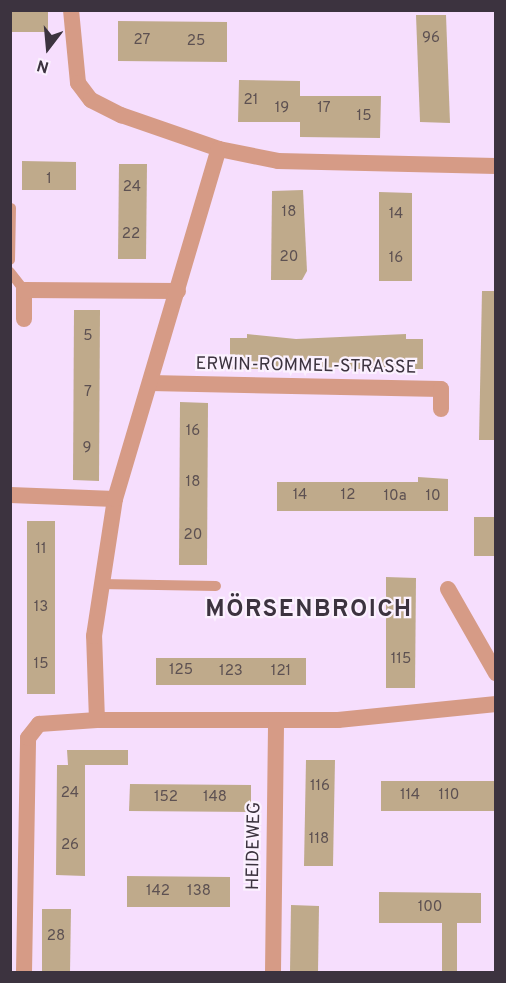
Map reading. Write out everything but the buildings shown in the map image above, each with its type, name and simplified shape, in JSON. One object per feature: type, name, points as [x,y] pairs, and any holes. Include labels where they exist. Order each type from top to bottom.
[{"type":"street","points":[[72,10],[73,69],[84,94],[121,115],[219,148],[311,165],[495,166]]},
{"type":"street","points":[[97,720],[94,636],[100,584],[115,499],[219,148]]},
{"type":"street","points":[[24,319],[24,290],[178,291]]},
{"type":"street","name":"ERWIN-ROMMEL-STRASSE","points":[[150,383],[441,389],[441,409]]},
{"type":"street","points":[[10,495],[115,499]]},
{"type":"street","points":[[448,589],[495,673]]},
{"type":"street","points":[[24,972],[29,734],[43,723],[97,720],[276,720],[420,714],[495,704]]},
{"type":"street","name":"HEIDEWEG","points":[[273,972],[276,720]]},
{"type":"lane","points":[[10,260],[11,208]]},
{"type":"lane","points":[[10,272],[24,290]]},
{"type":"lane","points":[[100,584],[216,586]]},
{"type":"district","name":"MÖRSENBROICH","points":[[309,611]]}]
